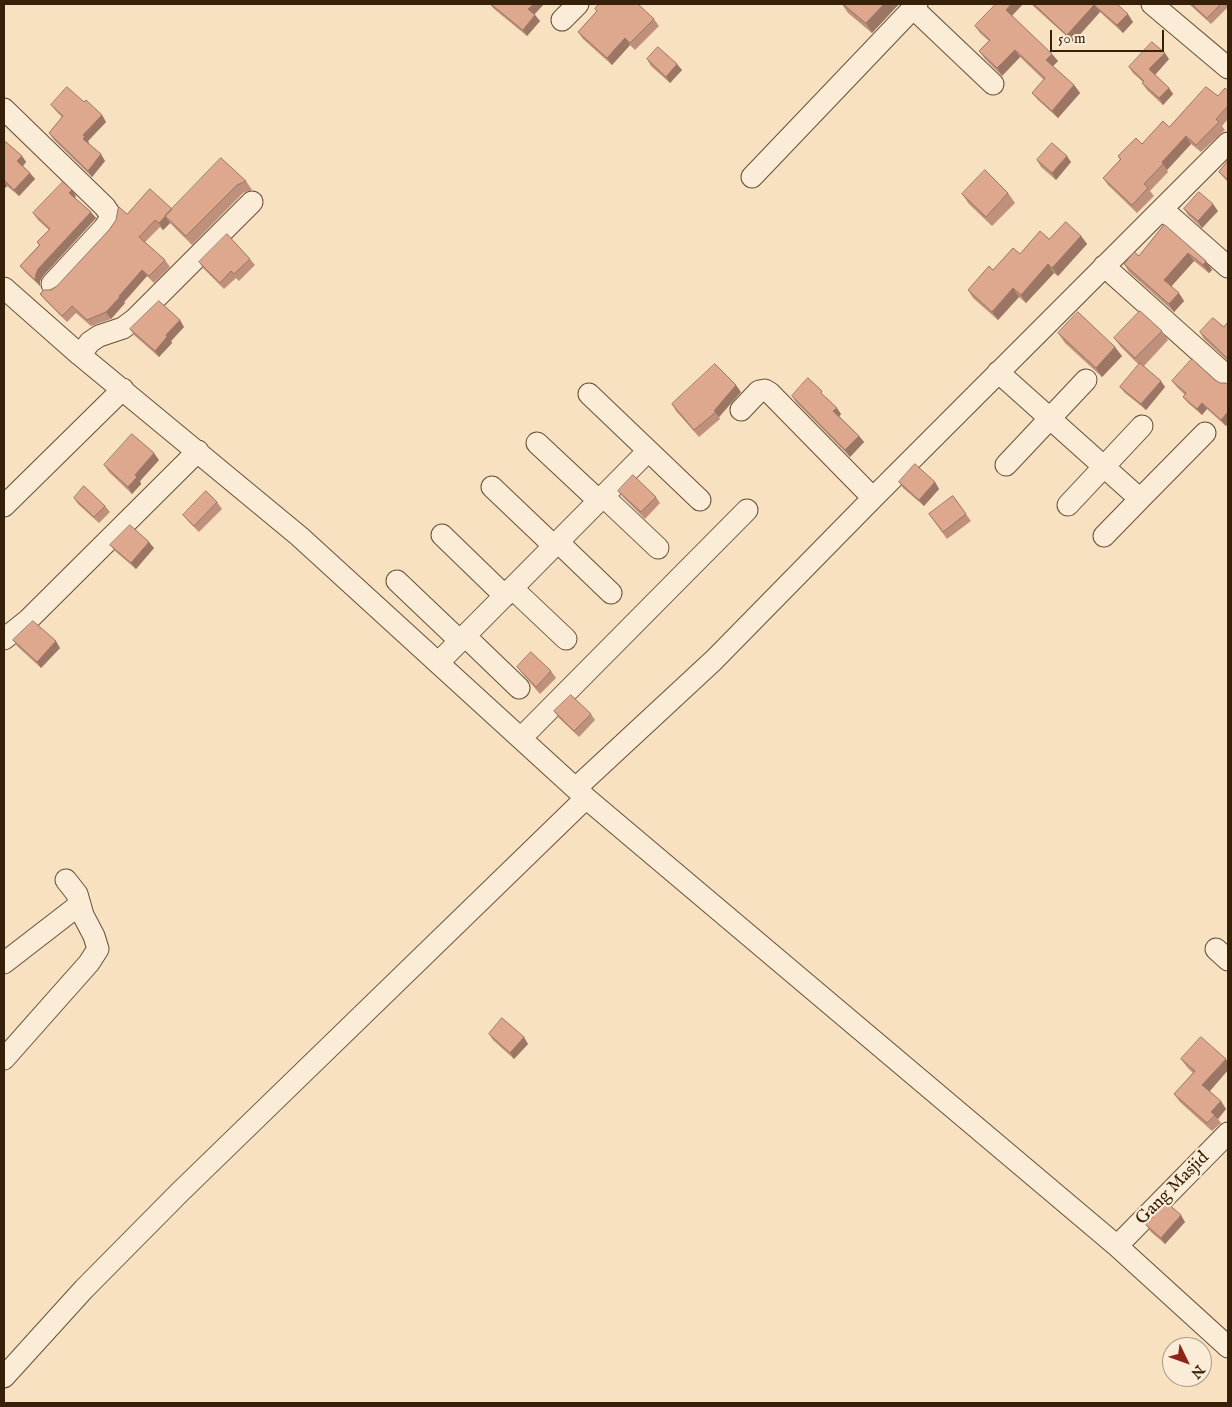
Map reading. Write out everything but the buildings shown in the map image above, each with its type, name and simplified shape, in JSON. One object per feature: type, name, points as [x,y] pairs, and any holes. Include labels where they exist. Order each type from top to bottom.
[{"type":"street","points":[[562,20],[578,4]]},
{"type":"street","points":[[1154,4],[1228,68]]},
{"type":"street","points":[[752,177],[915,6],[992,84]]},
{"type":"street","points":[[4,109],[109,213],[110,219],[104,228],[52,284]]},
{"type":"street","points":[[4,1377],[84,1289],[179,1193],[714,660],[998,372],[1228,143]]},
{"type":"street","points":[[80,355],[95,339],[123,328],[136,318],[252,202]]},
{"type":"street","points":[[1162,209],[1228,267]]},
{"type":"street","points":[[1104,266],[1228,377]]},
{"type":"street","points":[[4,288],[80,355],[299,536],[581,793],[1119,1244],[1228,1347]]},
{"type":"street","points":[[998,372],[1140,499]]},
{"type":"street","points":[[1006,465],[1086,380]]},
{"type":"street","points":[[4,506],[123,389]]},
{"type":"street","points":[[741,410],[759,391],[765,390],[770,393],[873,498]]},
{"type":"street","points":[[589,394],[700,500]]},
{"type":"street","points":[[1068,505],[1142,426]]},
{"type":"street","points":[[1104,536],[1205,433]]},
{"type":"street","points":[[537,443],[658,548]]},
{"type":"street","points":[[4,639],[28,620],[198,451]]},
{"type":"street","points":[[438,663],[648,451]]},
{"type":"street","points":[[492,487],[611,593]]},
{"type":"street","points":[[520,738],[747,510]]},
{"type":"street","points":[[442,536],[566,639]]},
{"type":"street","points":[[397,581],[519,688]]},
{"type":"street","points":[[4,1058],[95,955],[98,949],[98,945],[79,905],[77,894],[66,880]]},
{"type":"street","points":[[4,963],[79,905]]},
{"type":"street","name":"Gang Masjid","points":[[1119,1244],[1228,1134]]}]
